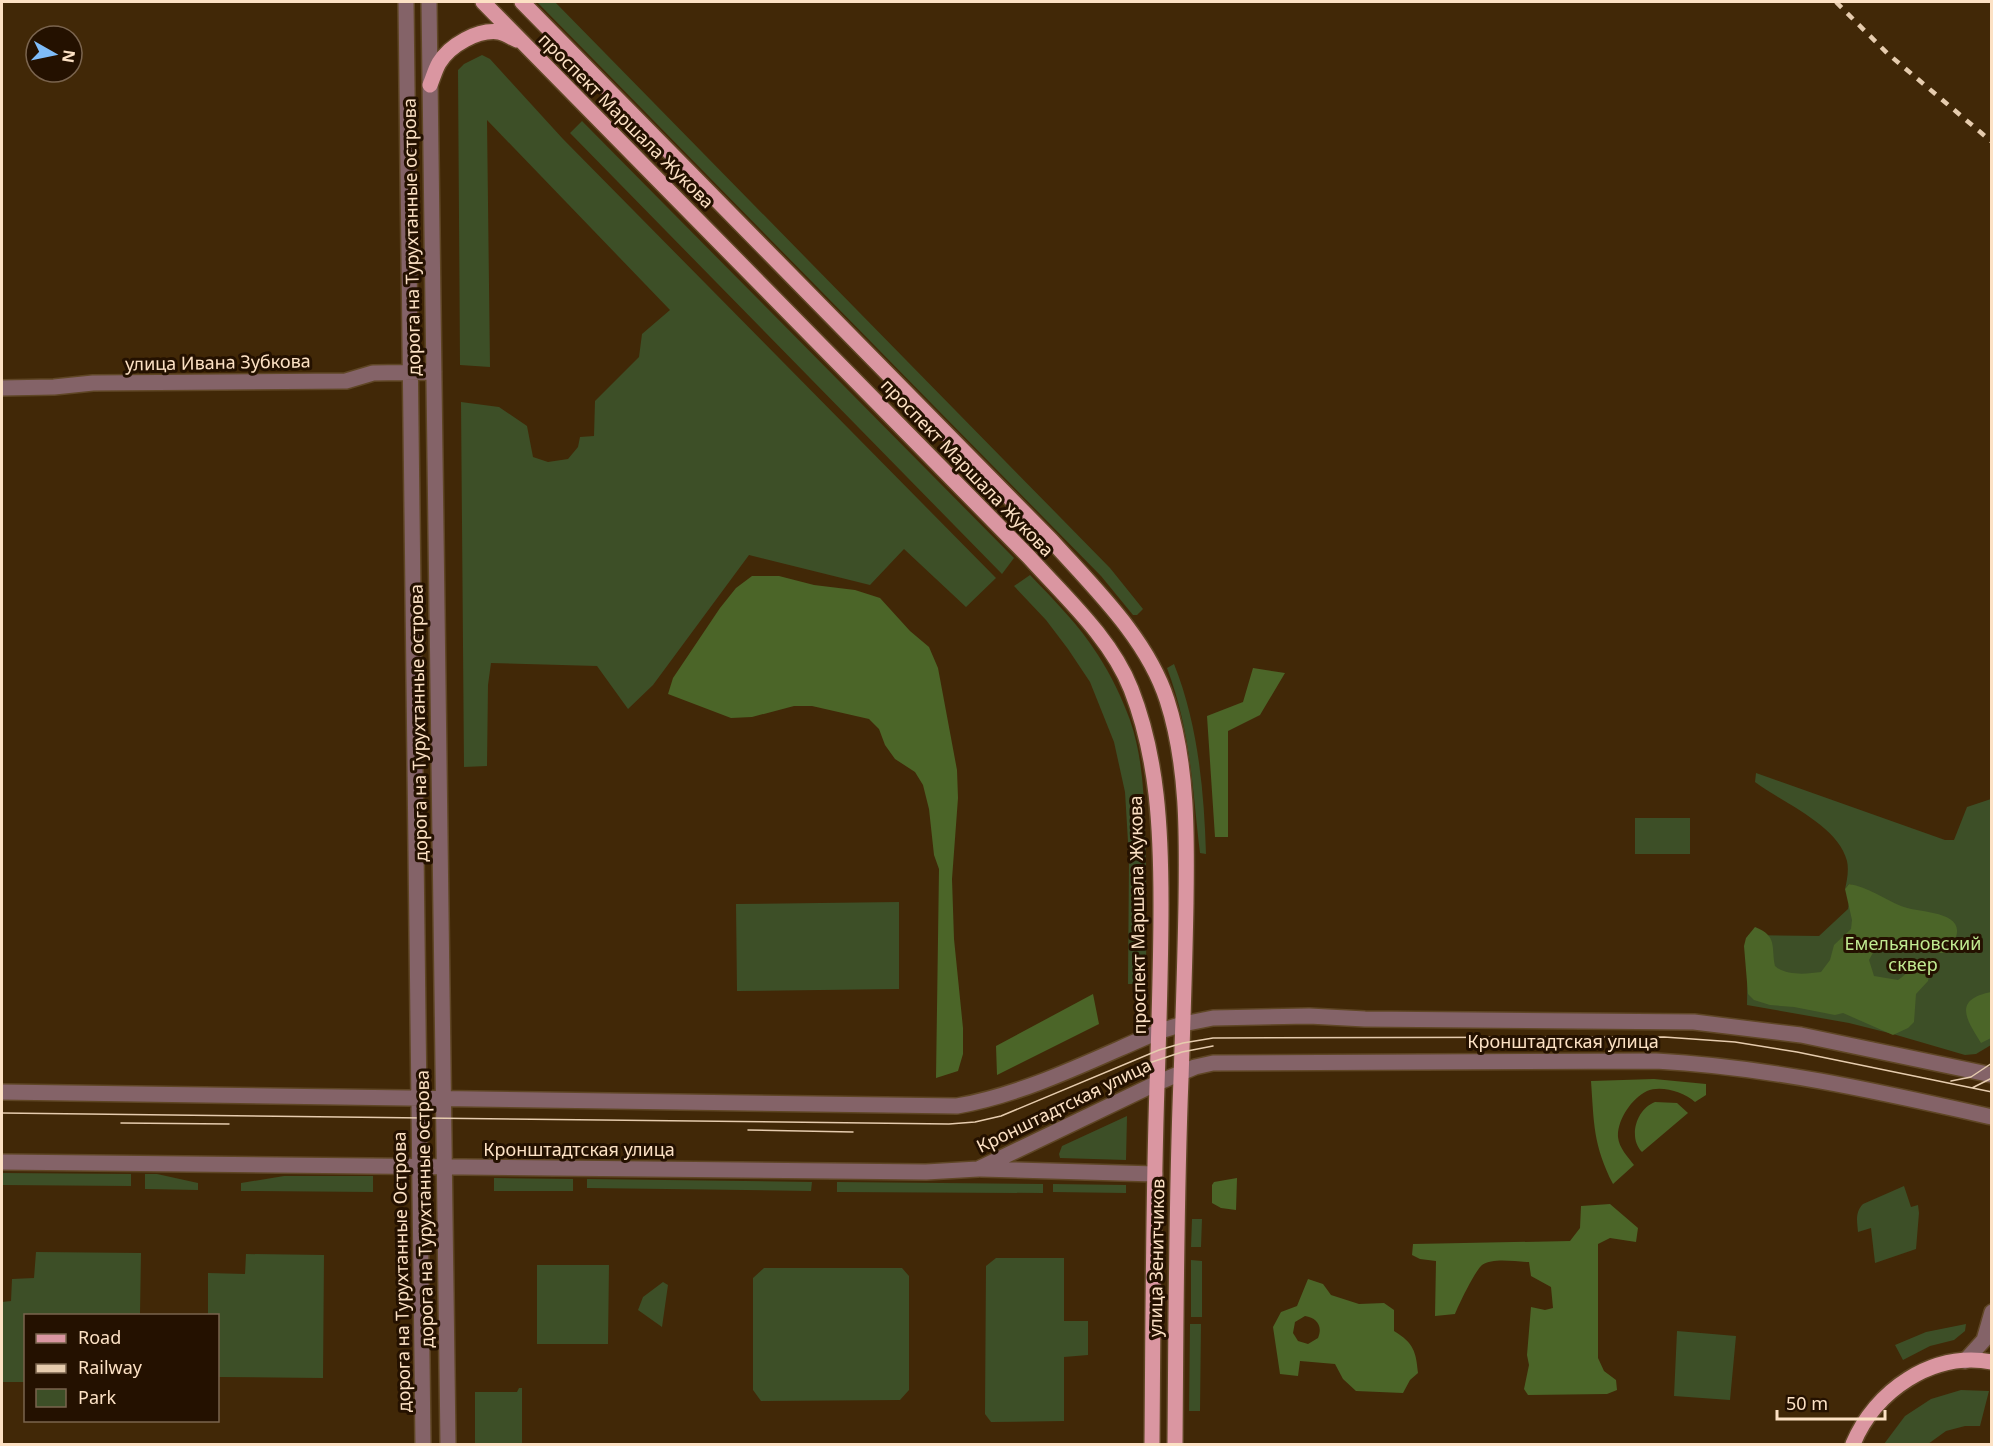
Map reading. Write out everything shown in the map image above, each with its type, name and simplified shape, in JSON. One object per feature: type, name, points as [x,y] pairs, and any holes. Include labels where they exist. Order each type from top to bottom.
[{"type":"main road","name":"проспект Маршала Жукова","points":[[483,2],[1029,557],[1108,648],[1130,686],[1141,716],[1157,789],[1161,875],[1160,1031],[1157,1083]]},
{"type":"main road","name":"проспект Маршала Жукова","points":[[522,2],[1051,540],[1097,591],[1145,653],[1167,699],[1176,733],[1183,782],[1186,868],[1181,1073]]},
{"type":"main road","points":[[430,85],[439,62],[450,49],[466,39],[481,34],[500,32],[520,41]]},
{"type":"main road","name":"улица Зенитчиков","points":[[1174,1444],[1181,1073]]},
{"type":"main road","name":"улица Зенитчиков","points":[[1152,1444],[1157,1083]]},
{"type":"main road","points":[[1853,1444],[1862,1424],[1874,1407],[1905,1380],[1934,1367],[1965,1361],[1992,1362]]},
{"type":"street","name":"дорога на Турухтанные острова","points":[[406,2],[419,1099]]},
{"type":"street","name":"дорога на Турухтанные острова","points":[[429,2],[448,1444]]},
{"type":"street","name":"улица Ивана Зубкова","points":[[2,387],[54,387],[93,383],[345,381],[373,373],[434,372]]},
{"type":"street","name":"Кронштадтская улица","points":[[2,1092],[957,1106],[982,1102],[1011,1093],[1160,1031],[1183,1024],[1213,1018],[1309,1016],[1365,1019],[1694,1022],[1801,1035],[1992,1075]]},
{"type":"street","name":"Кронштадтская улица","points":[[2,1162],[926,1172],[978,1169],[1157,1083],[1213,1063],[1656,1061],[1694,1063],[1751,1068],[1821,1080],[1992,1117]]},
{"type":"street","name":"дорога на Турухтанные Острова","points":[[419,1099],[423,1444]]},
{"type":"street","points":[[978,1169],[1155,1174]]},
{"type":"street","points":[[1965,1361],[1984,1340],[1992,1312]]},
{"type":"green space","points":[[537,2],[555,2],[1110,568],[1143,609],[1137,615],[1133,615],[1101,576]]},
{"type":"green space","points":[[482,55],[490,59],[563,139],[996,578],[966,607],[904,549],[870,585],[749,555],[653,685],[628,709],[597,666],[491,663],[488,685],[487,766],[464,767],[461,402],[499,407],[527,426],[533,457],[548,462],[568,459],[578,447],[580,437],[594,436],[595,401],[639,357],[642,334],[670,310],[487,120],[490,367],[460,365],[458,70],[464,64]]},
{"type":"green space","points":[[582,121],[1014,558],[1002,574],[570,133]]},
{"type":"green space","points":[[1030,575],[1091,644],[1120,695],[1134,733],[1140,760],[1144,801],[1146,984],[1128,984],[1129,858],[1125,792],[1114,742],[1090,682],[1046,620],[1014,586]]},
{"type":"green space","points":[[752,576],[779,576],[814,585],[855,590],[880,598],[910,631],[929,647],[938,668],[957,770],[958,798],[952,879],[954,939],[963,1028],[963,1054],[958,1071],[936,1078],[939,869],[934,855],[929,809],[923,785],[915,772],[895,759],[885,745],[879,729],[869,719],[812,706],[794,706],[752,717],[731,718],[668,694],[673,678],[720,608],[736,588]]},
{"type":"green space","points":[[1174,664],[1194,734],[1204,806],[1206,854],[1200,853],[1186,737],[1167,668]]},
{"type":"green space","points":[[1253,668],[1285,673],[1260,715],[1228,731],[1228,837],[1215,837],[1207,716],[1243,702]]},
{"type":"green space","name":"Емельяновский сквер","points":[[1756,773],[1945,840],[1954,840],[1967,807],[1991,799],[1991,1045],[1976,1054],[1965,1055],[1849,1023],[1747,1005],[1748,935],[1819,936],[1848,909],[1852,885],[1849,884],[1845,889],[1847,861],[1842,848],[1833,836],[1808,816],[1755,782]]},
{"type":"green space","points":[[1635,818],[1690,818],[1690,854],[1635,854]]},
{"type":"green space","points":[[1849,884],[1869,890],[1901,906],[1947,917],[1957,928],[1956,937],[1946,953],[1934,952],[1903,940],[1894,939],[1886,940],[1877,947],[1869,960],[1874,976],[1898,980],[1917,966],[1931,966],[1928,981],[1916,994],[1914,1022],[1908,1028],[1893,1035],[1843,1013],[1835,1015],[1770,1005],[1754,1000],[1748,994],[1744,946],[1746,938],[1755,927],[1770,938],[1775,966],[1797,974],[1821,972],[1830,960],[1834,945],[1851,929],[1852,920],[1845,889]]},
{"type":"green space","points":[[899,902],[899,989],[737,991],[736,904]]},
{"type":"green space","points":[[1991,992],[1991,1038],[1981,1043],[1968,1019],[1967,1006],[1971,1000]]},
{"type":"green space","points":[[1093,994],[1099,1024],[997,1075],[996,1046]]},
{"type":"green space","points":[[1654,1079],[1706,1084],[1706,1095],[1695,1102],[1679,1093],[1665,1089],[1653,1089],[1641,1094],[1626,1110],[1618,1130],[1622,1149],[1634,1165],[1613,1184],[1598,1145],[1591,1081]]},
{"type":"green space","points":[[1655,1102],[1677,1103],[1688,1113],[1642,1152],[1635,1139],[1636,1124],[1643,1111]]},
{"type":"green space","points":[[1127,1116],[1126,1160],[1060,1158],[1062,1146]]},
{"type":"green space","points":[[2,1173],[131,1174],[131,1186],[2,1185]]},
{"type":"green space","points":[[145,1174],[157,1174],[198,1183],[198,1190],[145,1189]]},
{"type":"green space","points":[[284,1176],[373,1176],[373,1192],[241,1191],[241,1183]]},
{"type":"green space","points":[[494,1178],[573,1179],[573,1191],[494,1191]]},
{"type":"green space","points":[[1237,1178],[1236,1210],[1221,1208],[1212,1203],[1214,1182]]},
{"type":"green space","points":[[587,1179],[812,1182],[811,1191],[587,1188]]},
{"type":"green space","points":[[837,1182],[1043,1184],[1043,1193],[837,1192]]},
{"type":"green space","points":[[1053,1184],[1126,1185],[1126,1193],[1053,1192]]},
{"type":"green space","points":[[1904,1186],[1911,1207],[1918,1205],[1916,1249],[1875,1263],[1871,1228],[1858,1232],[1859,1210],[1863,1204]]},
{"type":"green space","points":[[1610,1204],[1638,1228],[1636,1242],[1610,1238],[1598,1244],[1598,1358],[1604,1371],[1616,1380],[1617,1390],[1607,1394],[1528,1395],[1524,1389],[1529,1365],[1527,1355],[1531,1307],[1545,1310],[1553,1308],[1551,1287],[1531,1276],[1529,1262],[1493,1261],[1479,1268],[1455,1314],[1435,1316],[1436,1261],[1420,1259],[1412,1255],[1413,1244],[1570,1241],[1580,1228],[1581,1206]]},
{"type":"green space","points":[[1192,1219],[1202,1219],[1201,1247],[1191,1247]]},
{"type":"green space","points":[[36,1252],[141,1253],[140,1314],[24,1314],[24,1382],[2,1382],[2,1302],[11,1301],[12,1279],[34,1278]]},
{"type":"green space","points":[[246,1254],[324,1255],[323,1378],[219,1377],[219,1314],[208,1314],[208,1273],[245,1274]]},
{"type":"green space","points":[[996,1258],[1064,1258],[1064,1321],[1088,1321],[1088,1355],[1064,1357],[1064,1421],[991,1422],[985,1414],[986,1266]]},
{"type":"green space","points":[[1191,1260],[1202,1261],[1202,1317],[1191,1317]]},
{"type":"green space","points":[[537,1265],[609,1265],[608,1344],[537,1344]]},
{"type":"green space","points":[[764,1268],[902,1268],[909,1276],[909,1390],[900,1400],[761,1401],[753,1390],[753,1278]]},
{"type":"green space","points":[[1308,1279],[1323,1284],[1331,1295],[1359,1304],[1384,1303],[1394,1310],[1394,1331],[1413,1349],[1418,1373],[1410,1380],[1403,1393],[1356,1391],[1343,1379],[1335,1364],[1300,1361],[1298,1376],[1280,1374],[1273,1327],[1281,1312],[1297,1306]],"holes":[[[1305,1316],[1318,1323],[1320,1330],[1318,1338],[1308,1344],[1298,1341],[1293,1333],[1295,1322]]]},
{"type":"green space","points":[[663,1282],[668,1285],[662,1327],[638,1310],[643,1297]]},
{"type":"green space","points":[[1190,1324],[1201,1324],[1200,1411],[1189,1411]]},
{"type":"green space","points":[[1966,1324],[1965,1331],[1954,1340],[1930,1346],[1903,1360],[1895,1345],[1926,1332]]},
{"type":"green space","points":[[1677,1331],[1736,1336],[1730,1400],[1674,1396]]},
{"type":"green space","points":[[519,1388],[522,1388],[522,1444],[475,1444],[475,1392],[517,1392]]},
{"type":"green space","points":[[1961,1390],[1989,1391],[1980,1426],[1965,1426],[1946,1431],[1928,1444],[1884,1444],[1905,1416],[1931,1399]]},
{"type":"tram line","points":[[2,1113],[949,1124],[975,1122],[1001,1116],[1159,1050],[1213,1038],[1664,1037],[1735,1042],[1797,1052],[1992,1092]]},
{"type":"tram line","points":[[1149,1063],[1182,1052],[1213,1046]]},
{"type":"tram line","points":[[1951,1081],[1971,1077],[1992,1063]]},
{"type":"tram line","points":[[1972,1088],[1992,1078]]},
{"type":"tram line","points":[[121,1123],[229,1124]]},
{"type":"tram line","points":[[748,1130],[853,1132]]},
{"type":"railway","points":[[1836,2],[1887,53],[1992,142]]}]
